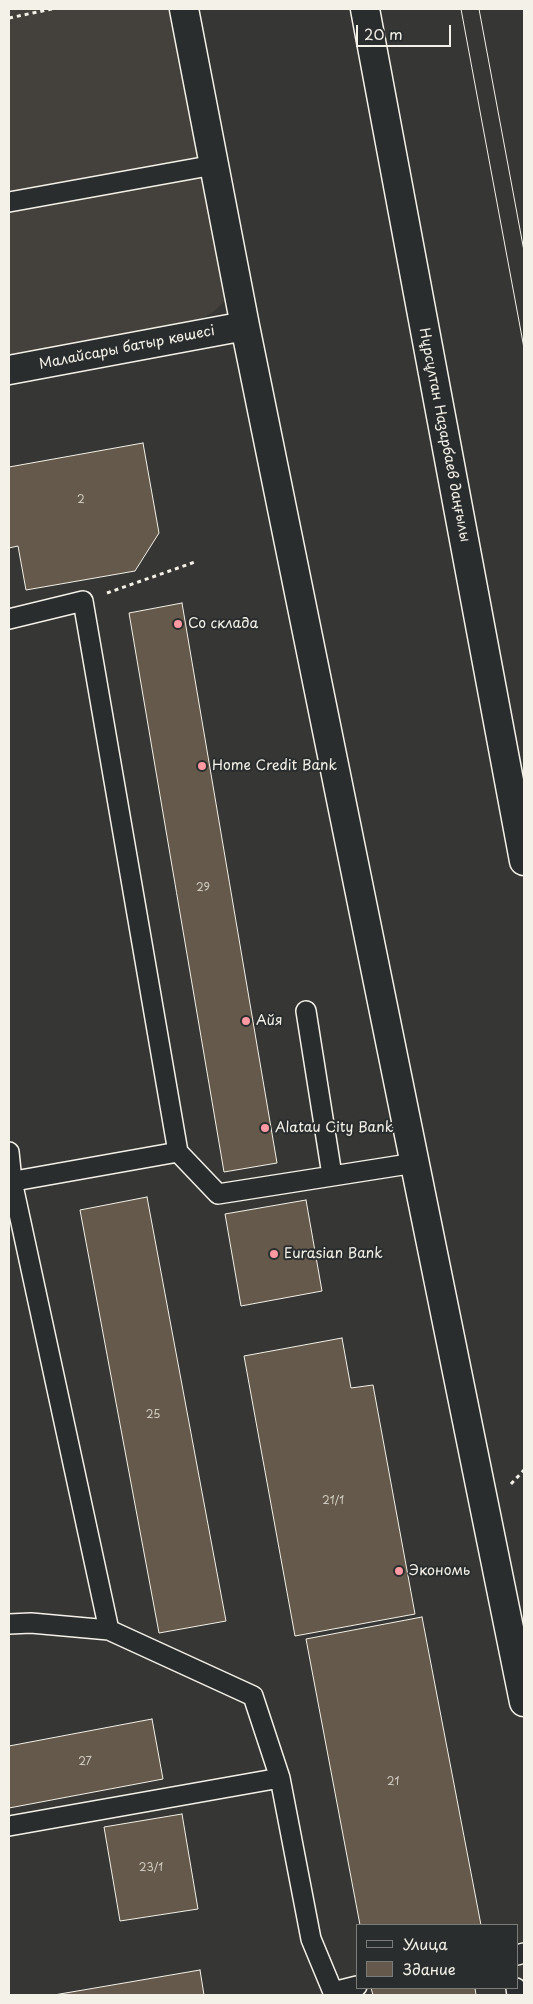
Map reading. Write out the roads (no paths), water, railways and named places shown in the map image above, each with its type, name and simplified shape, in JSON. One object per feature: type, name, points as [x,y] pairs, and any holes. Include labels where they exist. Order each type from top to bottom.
[{"type":"street","points":[[184,9],[245,326],[524,1702]]},
{"type":"street","name":"Нұрсұлтан Назарбаев даңғылы","points":[[365,9],[524,861]]},
{"type":"street","name":"Малайсары батыр көшесі","points":[[9,370],[245,326]]},
{"type":"lane","points":[[9,202],[214,165]]},
{"type":"lane","points":[[9,619],[83,601],[178,1152],[218,1194],[415,1163]]},
{"type":"lane","points":[[306,1011],[332,1175]]},
{"type":"lane","points":[[9,1152],[11,1182],[108,1630]]},
{"type":"lane","points":[[11,1182],[178,1152]]},
{"type":"lane","points":[[9,1624],[31,1623],[108,1630],[253,1696],[280,1778],[311,1939],[333,1994],[356,1986]]},
{"type":"lane","points":[[9,1826],[280,1778]]},
{"type":"tram line","points":[[461,9],[524,348]]},
{"type":"tram line","points":[[479,9],[524,251]]},
{"type":"place","name":"Со склада","points":[[178,624]]},
{"type":"place","name":"Home Credit Bank","points":[[202,766]]},
{"type":"place","name":"Айя","points":[[246,1021]]},
{"type":"place","name":"Alatau City Bank","points":[[265,1128]]},
{"type":"place","name":"Eurasian Bank","points":[[274,1254]]},
{"type":"place","name":"Экономь","points":[[399,1571]]}]
